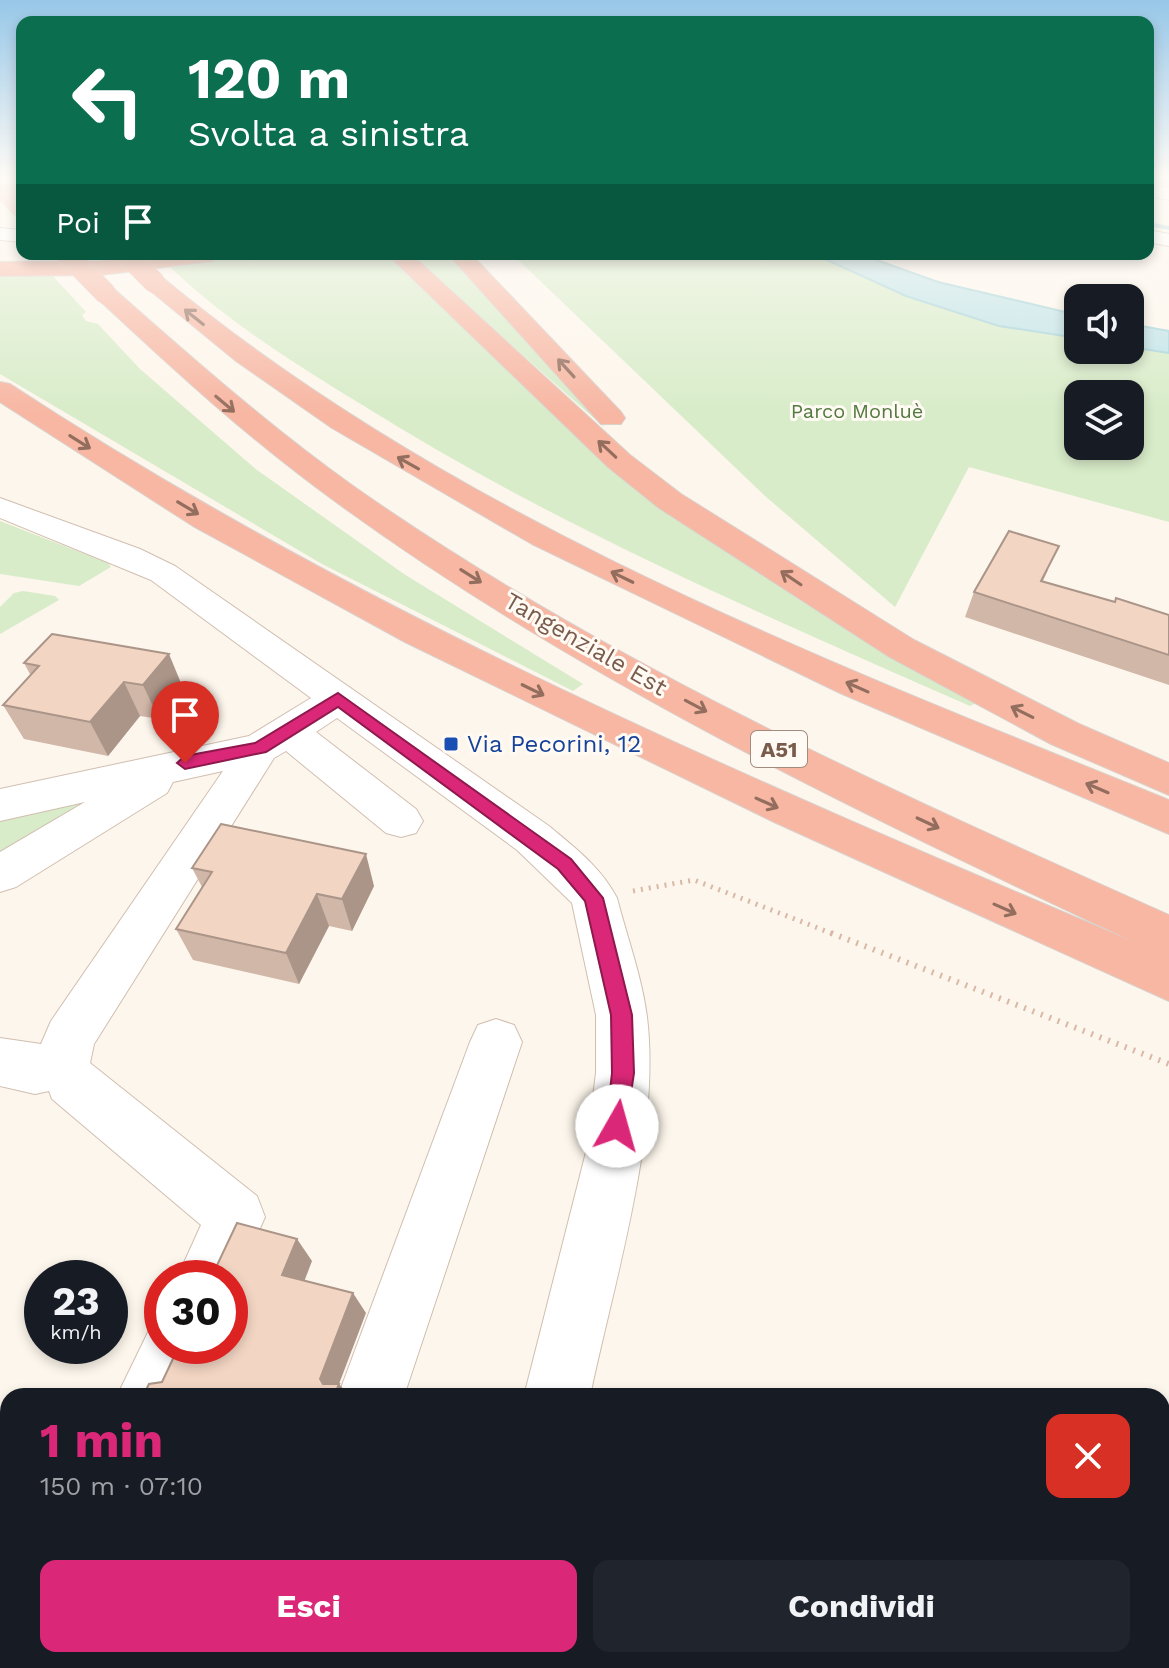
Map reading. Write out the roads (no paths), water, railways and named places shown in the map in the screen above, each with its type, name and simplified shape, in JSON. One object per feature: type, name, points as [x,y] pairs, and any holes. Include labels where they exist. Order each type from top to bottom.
[{"type":"highway","name":"Tangenziale Est","points":[[73,260],[187,372],[250,423],[405,534],[518,606],[658,686],[852,787],[1169,937]]},
{"type":"highway","points":[[132,260],[155,283],[237,350],[389,452],[476,501],[719,625],[908,710],[1169,818]]},
{"type":"highway","points":[[0,269],[101,268],[165,260]]},
{"type":"highway","points":[[404,260],[619,461],[670,501],[901,648],[1065,734],[1169,780]]},
{"type":"highway","points":[[465,260],[644,454],[738,543]]},
{"type":"highway","points":[[0,390],[39,417],[268,556],[463,656],[757,798],[1169,980]]},
{"type":"highway","points":[[0,398],[39,417]]},
{"type":"street","points":[[0,507],[128,556],[163,573],[533,838],[579,878],[594,898],[621,1015],[623,1073],[614,1152],[559,1388]]},
{"type":"street","points":[[0,805],[185,763],[274,739],[338,699]]},
{"type":"street","points":[[274,739],[401,821]]},
{"type":"street","points":[[216,1260],[236,1217],[71,1081],[63,1064],[69,1037],[274,739]]},
{"type":"street","points":[[0,874],[185,763]]},
{"type":"street","points":[[374,1388],[496,1042]]},
{"type":"street","points":[[0,1062],[35,1070],[63,1064]]},
{"type":"street","points":[[154,1388],[165,1364]]},
{"type":"water","points":[[827,260],[877,260],[938,282],[1064,312],[1064,336],[999,326],[906,296]]},
{"type":"water","points":[[1144,327],[1169,331],[1169,353],[1144,349]]},
{"type":"place","name":"Via Pecorini, 12","points":[[451,744]]},
{"type":"park label","name":"Parco Monluè","points":[[857,411]]}]
